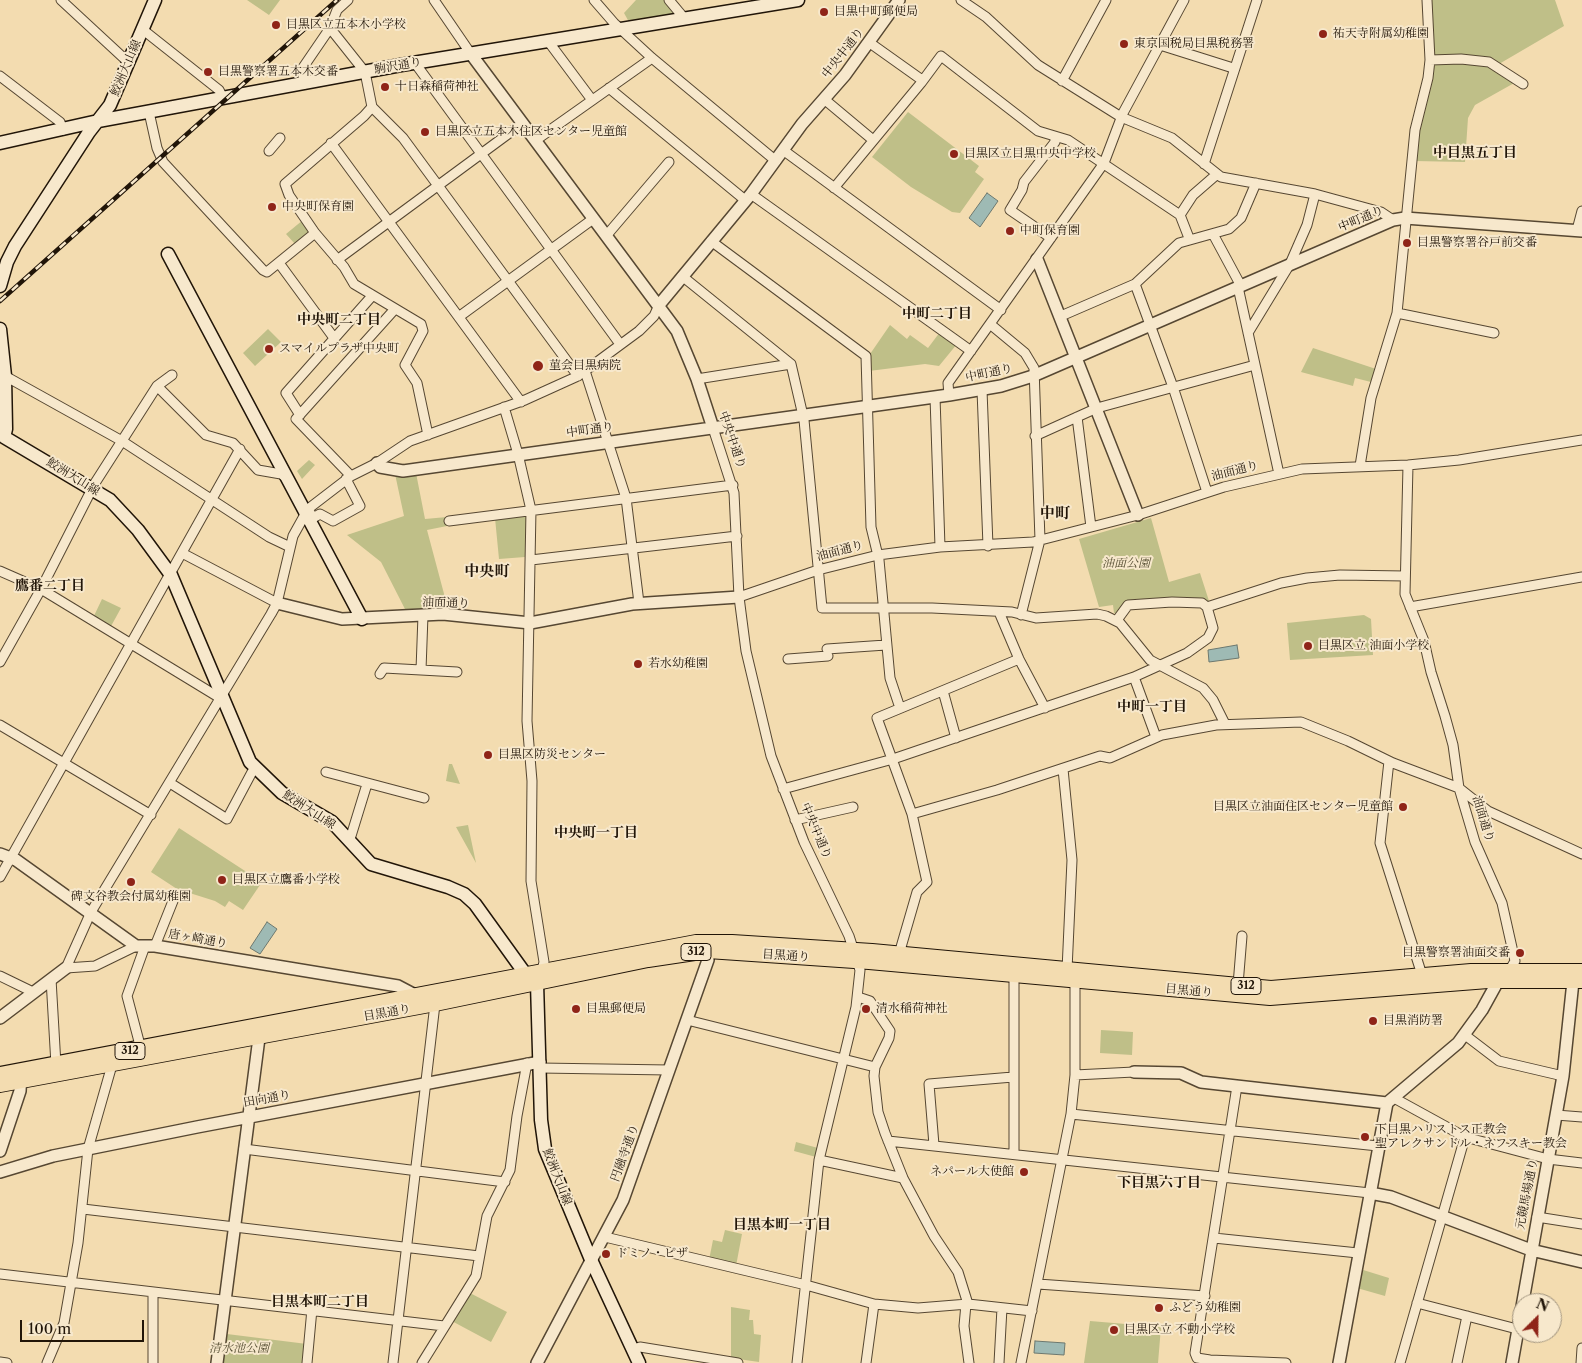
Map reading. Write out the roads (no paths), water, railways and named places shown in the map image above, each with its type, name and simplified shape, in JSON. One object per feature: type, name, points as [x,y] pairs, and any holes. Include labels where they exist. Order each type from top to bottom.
[{"type":"main road","name":"鮫洲大山線","points":[[0,286],[7,262],[15,246],[110,105],[154,0]]},
{"type":"main road","name":"駒沢通り","points":[[0,143],[98,121],[415,63],[798,0]]},
{"type":"main road","points":[[168,254],[289,480],[307,510],[362,619]]},
{"type":"main road","name":"鮫洲大山線","points":[[0,329],[5,376],[6,429],[1,439],[93,490],[116,506],[171,574],[250,762],[292,800],[327,818],[370,864],[448,887],[464,894],[475,904],[524,974]]},
{"type":"main road","name":"目黒通り","points":[[0,1085],[56,1065],[141,1049],[435,1004],[668,946],[708,946],[855,956],[1014,976],[1276,998],[1578,976]]},
{"type":"main road","name":"目黒通り","points":[[855,956],[899,954],[1272,988],[1471,971],[1509,971],[1578,976]]},
{"type":"main road","name":"目黒通り","points":[[0,1074],[22,1076],[112,1065],[417,996],[524,974],[540,977]]},
{"type":"main road","name":"鮫洲大山線","points":[[540,977],[541,1120],[545,1149],[592,1262],[639,1363]]},
{"type":"street","points":[[61,0],[128,62]]},
{"type":"street","points":[[304,84],[302,69],[330,28],[337,10],[348,0]]},
{"type":"street","points":[[0,1018],[66,968],[91,912],[221,696],[254,645],[277,603],[293,536],[307,510],[348,477],[377,463],[410,441],[521,402],[581,373],[654,316],[658,306],[471,54],[434,0]]},
{"type":"street","points":[[594,0],[620,29],[652,58],[776,161]]},
{"type":"street","points":[[669,0],[684,18]]},
{"type":"street","name":"中央中通り","points":[[797,1363],[819,1160],[858,997],[860,970],[849,936],[795,820],[770,756],[746,651],[739,597],[733,485],[697,379],[677,331],[658,306],[748,197],[783,150],[870,43],[899,0]]},
{"type":"street","points":[[961,0],[986,18],[1024,55],[1121,117],[1172,138],[1216,175],[1315,194],[1381,212],[1393,220]]},
{"type":"street","points":[[1062,81],[1106,0]]},
{"type":"street","points":[[949,395],[948,383],[1103,165],[1121,117],[1184,0]]},
{"type":"street","points":[[1204,164],[1257,0]]},
{"type":"street","points":[[1360,466],[1371,398],[1396,313],[1415,130],[1428,78],[1430,60],[1427,0]]},
{"type":"street","points":[[330,28],[365,72],[372,107],[403,138],[508,281],[581,373],[609,441],[626,498],[639,603]]},
{"type":"street","points":[[142,29],[219,90],[223,98]]},
{"type":"street","points":[[548,41],[592,100]]},
{"type":"street","points":[[870,43],[922,80]]},
{"type":"street","points":[[1160,45],[1234,68]]},
{"type":"street","points":[[834,188],[941,56],[1038,131],[1068,140],[1180,215],[1189,238]]},
{"type":"street","points":[[536,140],[652,58]]},
{"type":"street","points":[[1430,60],[1461,59],[1489,62],[1523,84]]},
{"type":"street","points":[[415,63],[620,344]]},
{"type":"street","points":[[0,76],[60,122],[63,130]]},
{"type":"street","points":[[609,88],[748,197],[971,351]]},
{"type":"street","points":[[824,99],[873,140]]},
{"type":"street","points":[[372,107],[285,184],[289,195],[315,233],[338,260],[350,280],[394,310],[411,318],[423,328],[405,365],[417,383],[428,435]]},
{"type":"street","points":[[149,112],[157,148],[163,162],[264,270],[268,272],[315,233]]},
{"type":"street","points":[[338,260],[523,123]]},
{"type":"street","points":[[1052,238],[1010,210],[1022,190],[1024,182],[1055,142],[1056,137]]},
{"type":"street","points":[[269,151],[280,138]]},
{"type":"street","points":[[331,143],[460,316],[521,402]]},
{"type":"street","points":[[783,150],[1001,310]]},
{"type":"street","points":[[606,236],[669,162]]},
{"type":"street","points":[[1180,215],[1193,195],[1216,175]]},
{"type":"street","points":[[1061,316],[1135,284],[1169,250],[1189,238],[1229,229],[1237,223],[1256,183]]},
{"type":"street","points":[[1248,333],[1290,264],[1307,225],[1315,194]]},
{"type":"street","points":[[1579,230],[1582,211]]},
{"type":"street","name":"中町通り","points":[[377,463],[380,467],[403,471],[982,390],[1033,376],[1393,220],[1405,218],[1579,230]]},
{"type":"street","points":[[460,316],[593,219]]},
{"type":"street","points":[[1213,234],[1240,286],[1248,333],[1279,474]]},
{"type":"street","points":[[711,241],[866,356],[872,527],[878,555],[890,678],[900,708]]},
{"type":"street","points":[[1037,259],[1138,514]]},
{"type":"street","points":[[278,263],[334,338]]},
{"type":"street","points":[[682,276],[791,364],[803,415],[822,608],[932,608],[999,612],[1036,618],[1097,614],[1117,620],[1150,660],[1203,688],[1213,700],[1225,724]]},
{"type":"street","points":[[1135,284],[1173,387],[1207,492]]},
{"type":"street","points":[[300,415],[286,393],[372,296]]},
{"type":"street","points":[[307,510],[313,518],[320,514],[334,521],[360,506],[348,477],[296,419],[394,310]]},
{"type":"street","points":[[1396,313],[1494,333]]},
{"type":"street","points":[[990,324],[1025,353],[1034,368],[1040,540],[1021,615]]},
{"type":"street","points":[[697,379],[791,364]]},
{"type":"street","points":[[1035,436],[1097,408],[1255,366]]},
{"type":"street","points":[[0,662],[93,490],[122,441],[157,386],[172,375]]},
{"type":"street","points":[[5,376],[122,441],[269,537],[290,547]]},
{"type":"street","points":[[157,386],[206,435],[233,443],[258,470],[281,474],[289,480]]},
{"type":"street","points":[[982,390],[988,546]]},
{"type":"street","points":[[935,397],[940,547]]},
{"type":"street","points":[[504,407],[518,454],[531,510],[527,721],[532,781],[531,881],[544,962],[540,977]]},
{"type":"street","points":[[1077,417],[1091,527]]},
{"type":"street","name":"油面通り","points":[[277,603],[342,619],[443,614],[530,623],[639,603],[739,597],[818,570],[878,555],[940,547],[988,546],[1040,540],[1138,514],[1207,492],[1302,469],[1408,465],[1513,453],[1582,440]]},
{"type":"street","points":[[0,877],[240,449]]},
{"type":"street","name":"油面通り","points":[[1408,465],[1405,594],[1424,641],[1431,672],[1445,716],[1453,745],[1460,788],[1474,842],[1502,903],[1515,961],[1509,971]]},
{"type":"street","points":[[449,520],[733,485]]},
{"type":"street","points":[[531,560],[736,536]]},
{"type":"street","points":[[182,553],[277,603]]},
{"type":"street","points":[[0,571],[41,589],[130,644],[221,696]]},
{"type":"street","points":[[1207,607],[1281,583],[1307,578],[1340,575],[1405,576]]},
{"type":"street","points":[[1410,607],[1582,577]]},
{"type":"street","points":[[784,790],[893,760],[1134,678],[1187,653],[1208,638],[1213,628],[1207,607],[1202,603],[1128,604],[1117,620]]},
{"type":"street","points":[[999,612],[1018,660],[1045,708]]},
{"type":"street","points":[[421,670],[423,615]]},
{"type":"street","points":[[788,659],[886,645]]},
{"type":"street","points":[[899,954],[917,892],[928,882],[912,814],[877,718],[1018,660]]},
{"type":"street","points":[[380,674],[384,668],[457,672]]},
{"type":"street","points":[[1134,678],[1156,737]]},
{"type":"street","points":[[943,691],[956,738]]},
{"type":"street","points":[[912,814],[1063,769],[1100,756],[1110,758],[1156,737],[1225,724],[1296,721],[1460,788],[1488,811],[1582,854]]},
{"type":"street","points":[[0,725],[151,815]]},
{"type":"street","points":[[1390,761],[1380,842],[1422,974]]},
{"type":"street","points":[[170,783],[227,819],[252,772],[256,769]]},
{"type":"street","points":[[1063,769],[1072,860],[1067,970]]},
{"type":"street","points":[[326,772],[424,798]]},
{"type":"street","points":[[347,838],[351,836],[367,784]]},
{"type":"street","points":[[795,820],[853,807]]},
{"type":"street","name":"唐ヶ崎通り","points":[[0,854],[12,858],[145,946],[398,986],[417,996]]},
{"type":"street","points":[[141,1049],[127,996],[145,946],[175,896]]},
{"type":"street","points":[[1238,985],[1242,936]]},
{"type":"street","points":[[66,968],[95,966],[145,946]]},
{"type":"street","name":"円融寺通り","points":[[537,1363],[605,1238],[623,1200],[708,960],[708,946]]},
{"type":"street","points":[[1340,1363],[1378,1146],[1390,1101],[1465,1035],[1498,981],[1509,971]]},
{"type":"street","points":[[0,976],[33,992]]},
{"type":"street","points":[[1014,976],[1014,1154]]},
{"type":"street","name":"元競馬場通り","points":[[1523,1293],[1563,1076],[1578,976]]},
{"type":"street","points":[[51,979],[56,1065]]},
{"type":"street","points":[[1022,1363],[1071,1114],[1075,1075],[1075,982]]},
{"type":"street","points":[[858,997],[870,1001],[890,1031],[889,1038],[875,1067],[875,1093],[878,1112],[903,1178],[934,1236],[958,1272],[967,1304],[964,1326],[969,1363]]},
{"type":"street","points":[[393,1363],[435,1004]]},
{"type":"street","points":[[687,1020],[875,1067]]},
{"type":"street","points":[[217,1363],[260,1031]]},
{"type":"street","points":[[1465,1035],[1499,1061],[1563,1076]]},
{"type":"street","points":[[422,1363],[476,1276],[487,1216],[510,1170],[516,1116],[527,1063]]},
{"type":"street","name":"田向通り","points":[[0,1172],[53,1156],[248,1116],[426,1084],[527,1063],[540,1065]]},
{"type":"street","points":[[47,1363],[64,1323],[72,1282],[88,1149],[112,1065]]},
{"type":"street","points":[[540,1065],[669,1070]]},
{"type":"street","points":[[1075,1075],[1134,1072],[1180,1073],[1201,1082],[1390,1101],[1465,1137],[1548,1158],[1582,1163]]},
{"type":"street","points":[[0,1152],[22,1076]]},
{"type":"street","points":[[934,1145],[929,1084],[1013,1077]]},
{"type":"street","points":[[1236,1086],[1224,1177],[1195,1353],[1197,1358],[1286,1363]]},
{"type":"street","points":[[1071,1114],[1378,1146]]},
{"type":"street","points":[[1556,1115],[1582,1117]]},
{"type":"street","points":[[1400,1363],[1465,1137]]},
{"type":"street","points":[[888,1141],[1370,1193],[1391,1197],[1531,1250],[1582,1262]]},
{"type":"street","points":[[244,1149],[505,1182]]},
{"type":"street","points":[[819,1160],[903,1178]]},
{"type":"street","points":[[82,1209],[479,1256]]},
{"type":"street","points":[[1537,1217],[1582,1224]]},
{"type":"street","points":[[605,1238],[806,1285],[874,1304],[918,1308],[967,1304],[1032,1311]]},
{"type":"street","points":[[1214,1238],[1358,1253]]},
{"type":"street","points":[[0,1274],[444,1326]]},
{"type":"street","points":[[1038,1284],[1205,1296]]},
{"type":"street","points":[[153,1292],[153,1363]]},
{"type":"street","points":[[1417,1303],[1512,1328]]},
{"type":"street","points":[[866,1363],[874,1304]]},
{"type":"street","points":[[999,1363],[1002,1308]]},
{"type":"street","points":[[307,1363],[312,1310]]},
{"type":"street","points":[[1457,1363],[1467,1316]]},
{"type":"street","name":"元競馬場通り","points":[[1512,1363],[1515,1343]]},
{"type":"street","points":[[633,1349],[640,1347],[738,1363]]},
{"type":"street","points":[[1581,1363],[1582,1348]]},
{"type":"street","points":[[0,1362],[8,1363]]},
{"type":"water","points":[[987,193],[998,201],[980,227],[969,218]]},
{"type":"water","points":[[1237,645],[1239,658],[1209,662],[1208,650]]},
{"type":"water","points":[[267,922],[277,929],[260,954],[250,948]]},
{"type":"water","points":[[1035,1341],[1065,1343],[1064,1355],[1034,1353]]},
{"type":"railway","points":[[0,301],[337,0]]},
{"type":"place","name":"目黒中町郵便局","points":[[824,12]]},
{"type":"place","name":"目黒区立五本木小学校","points":[[276,25]]},
{"type":"place","name":"祐天寺附属幼稚園","points":[[1323,34]]},
{"type":"place","name":"東京国税局目黒税務署","points":[[1124,44]]},
{"type":"place","name":"目黒警察署五本木交番","points":[[208,72]]},
{"type":"place","name":"十日森稲荷神社","points":[[385,87]]},
{"type":"place","name":"目黒区立五本木住区センター児童館","points":[[425,132]]},
{"type":"place","name":"目黒区立目黒中央中学校","points":[[954,154]]},
{"type":"place","name":"中央町保育園","points":[[272,207]]},
{"type":"place","name":"中町保育園","points":[[1010,231]]},
{"type":"place","name":"目黒警察署谷戸前交番","points":[[1407,243]]},
{"type":"place","name":"スマイルプラザ中央町","points":[[269,349]]},
{"type":"place","name":"菫会目黒病院","points":[[538,366]]},
{"type":"place","name":"目黒区立 油面小学校","points":[[1308,646]]},
{"type":"place","name":"若水幼稚園","points":[[638,664]]},
{"type":"place","name":"目黒区防災センター","points":[[488,755]]},
{"type":"place","name":"目黒区立油面住区センター児童館","points":[[1403,807]]},
{"type":"place","name":"目黒区立鷹番小学校","points":[[222,880]]},
{"type":"place","name":"碑文谷教会付属幼稚園","points":[[131,882]]},
{"type":"place","name":"目黒警察署油面交番","points":[[1520,953]]},
{"type":"place","name":"目黒郵便局","points":[[576,1009]]},
{"type":"place","name":"清水稲荷神社","points":[[866,1009]]},
{"type":"place","name":"目黒消防署","points":[[1373,1021]]},
{"type":"place","name":"下目黒ハリストス正教会 聖アレクサンドル・ネフスキー教会","points":[[1365,1137]]},
{"type":"place","name":"ネパール大使館","points":[[1024,1172]]},
{"type":"place","name":"ドミノ・ピザ","points":[[606,1254]]},
{"type":"place","name":"ふどう幼稚園","points":[[1159,1308]]},
{"type":"place","name":"目黒区立 不動小学校","points":[[1114,1330]]},
{"type":"district","name":"中目黒五丁目","points":[[1475,153]]},
{"type":"district","name":"中町二丁目","points":[[937,314]]},
{"type":"district","name":"中央町二丁目","points":[[339,320]]},
{"type":"district","name":"中町","points":[[1055,514]]},
{"type":"district","name":"中央町","points":[[487,572]]},
{"type":"district","name":"鷹番二丁目","points":[[50,586]]},
{"type":"district","name":"中町一丁目","points":[[1152,707]]},
{"type":"district","name":"中央町一丁目","points":[[596,833]]},
{"type":"district","name":"下目黒六丁目","points":[[1159,1183]]},
{"type":"district","name":"目黒本町一丁目","points":[[782,1225]]},
{"type":"district","name":"目黒本町二丁目","points":[[320,1302]]},
{"type":"park label","name":"油面公園","points":[[1126,564]]},
{"type":"park label","name":"清水池公園","points":[[239,1349]]}]
